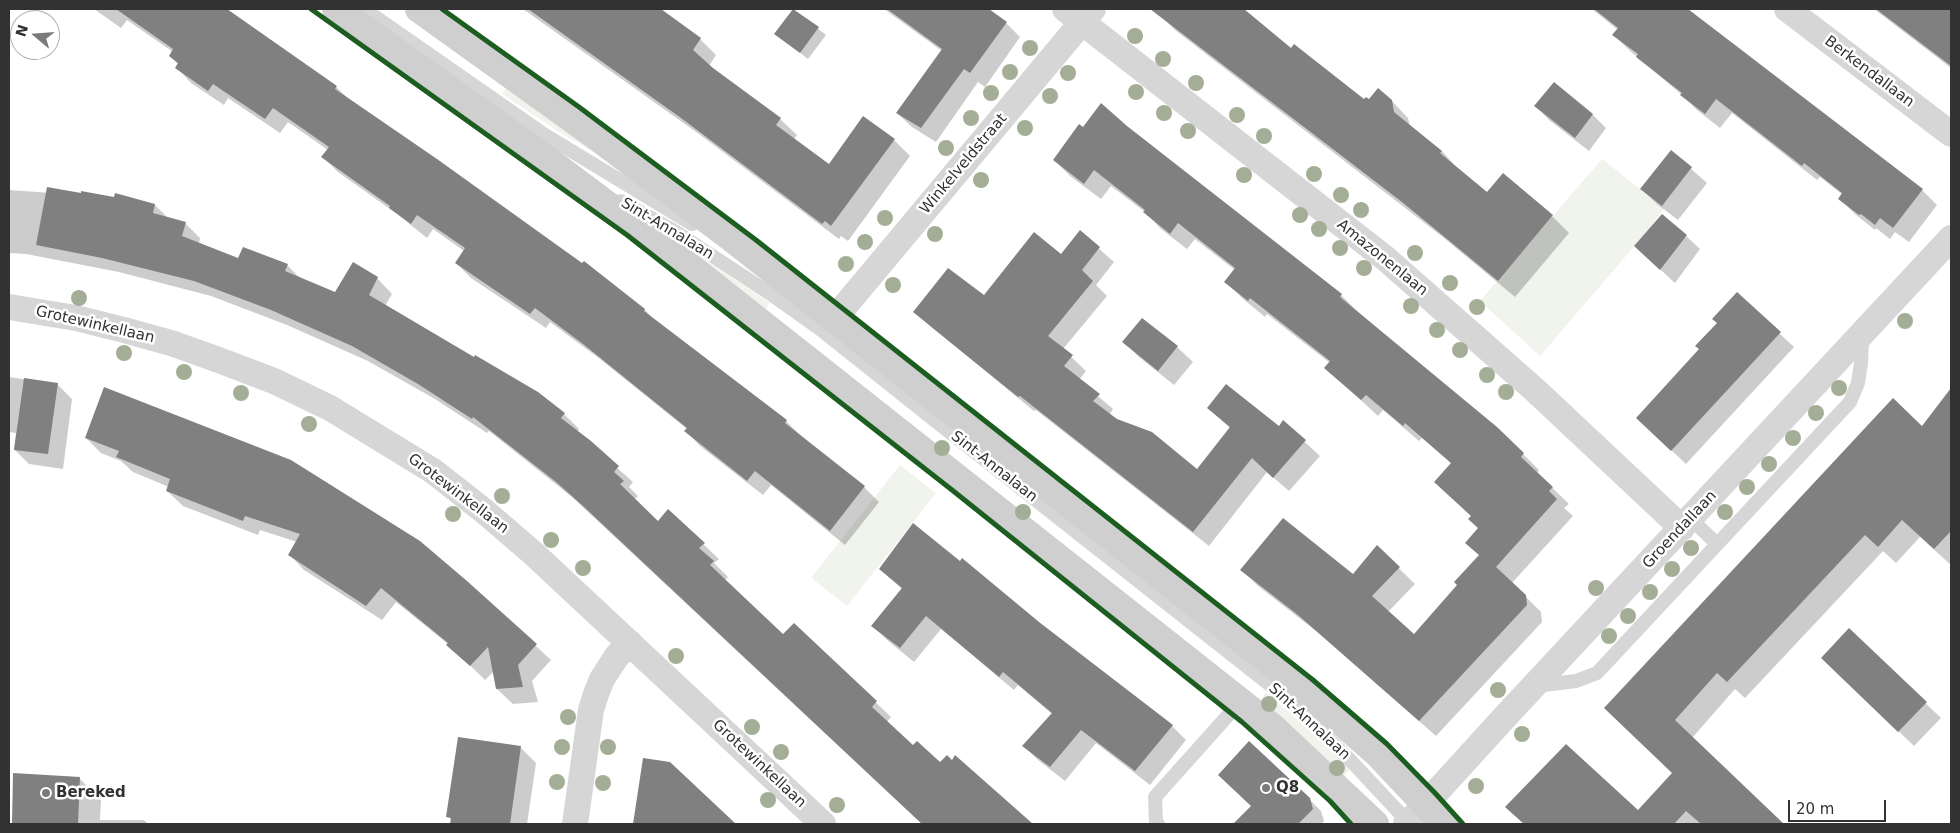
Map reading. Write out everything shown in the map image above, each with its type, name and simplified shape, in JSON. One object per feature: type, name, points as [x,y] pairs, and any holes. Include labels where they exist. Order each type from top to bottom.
[{"type":"main road","name":"Sint-Annalaan","points":[[336,9],[542,156],[690,267],[1272,726],[1375,824]]},
{"type":"main road","name":"Sint-Annalaan","points":[[419,9],[647,174],[810,300],[1304,690],[1377,753],[1417,820],[1444,824]]},
{"type":"street","name":"Berkendallaan","points":[[1787,9],[1951,134]]},
{"type":"street","name":"Winkelveldstraat","points":[[834,319],[1080,13]]},
{"type":"street","name":"Amazonenlaan","points":[[1080,13],[1385,258],[1686,523]]},
{"type":"street","name":"Groendallaan","points":[[1417,820],[1535,686],[1951,238]]},
{"type":"street","name":"Grotewinkellaan","points":[[9,307],[76,318],[171,343],[274,382],[330,408],[434,471],[484,510],[534,554],[823,824]]},
{"type":"street","points":[[575,824],[591,710],[602,679],[630,642]]},
{"type":"lane","name":"Sint-Annalaan","points":[[364,9],[545,134],[652,198],[810,300]]},
{"type":"lane","name":"Sint-Annalaan","points":[[542,156],[673,230],[820,329],[1293,703],[1417,820]]},
{"type":"lane","points":[[1535,686],[1576,681],[1597,673],[1850,402],[1858,383],[1862,335]]},
{"type":"lane","points":[[1686,523],[1717,544]]},
{"type":"lane","points":[[1158,824],[1156,822],[1155,797],[1240,702]]},
{"type":"shaded area","points":[[509,84],[645,182],[558,131],[502,94]]},
{"type":"shaded area","points":[[1602,159],[1664,208],[1650,228],[1540,356],[1480,301]]},
{"type":"shaded area","points":[[658,231],[770,303],[763,313]]},
{"type":"shaded area","points":[[900,465],[936,493],[847,606],[811,578]]},
{"type":"shaded area","points":[[1266,693],[1314,733],[1350,770],[1341,778],[1257,704]]},
{"type":"building","points":[[116,9],[227,9],[337,86],[335,89],[437,159],[582,263],[584,261],[645,309],[644,311],[787,420],[785,423],[865,486],[830,531],[755,471],[747,481],[684,431],[687,428],[535,308],[530,314],[455,263],[465,248],[417,215],[411,224],[389,208],[390,206],[321,157],[329,147],[273,108],[265,119],[213,84],[208,91],[175,68],[178,63],[169,56],[173,49]]},
{"type":"building","points":[[528,9],[661,9],[701,38],[693,50],[713,68],[781,118],[776,125],[829,164],[863,116],[895,139],[831,226],[825,221],[822,224],[681,118]]},
{"type":"building","points":[[793,9],[819,27],[800,53],[774,34]]},
{"type":"building","points":[[887,9],[989,9],[1007,22],[970,73],[964,69],[921,128],[896,113],[942,49]]},
{"type":"building","points":[[1150,9],[1244,9],[1291,48],[1294,44],[1364,99],[1366,97],[1369,99],[1378,88],[1392,100],[1394,112],[1442,151],[1440,153],[1487,192],[1503,173],[1553,215],[1498,281],[1402,202]]},
{"type":"building","points":[[1594,9],[1688,9],[1923,189],[1893,228],[1880,218],[1875,225],[1838,199],[1842,193],[1804,163],[1802,166],[1716,99],[1705,114],[1680,95],[1682,93],[1636,57],[1638,54],[1612,35],[1618,28]]},
{"type":"building","points":[[1876,9],[1951,9],[1951,66]]},
{"type":"building","points":[[1554,82],[1593,114],[1575,138],[1534,106]]},
{"type":"building","points":[[1101,103],[1127,126],[1342,294],[1340,297],[1497,427],[1524,453],[1521,457],[1553,487],[1549,491],[1557,499],[1496,567],[1526,595],[1527,605],[1419,721],[1298,615],[1240,570],[1283,518],[1353,574],[1377,545],[1400,567],[1372,596],[1414,634],[1457,585],[1454,582],[1479,555],[1465,543],[1478,528],[1468,519],[1471,516],[1434,482],[1451,463],[1405,423],[1403,426],[1366,395],[1361,400],[1324,368],[1330,361],[1250,298],[1248,301],[1224,282],[1235,268],[1178,223],[1170,234],[1143,212],[1145,210],[1094,170],[1084,184],[1053,160],[1079,124],[1083,127]]},
{"type":"building","points":[[1671,150],[1692,167],[1662,206],[1640,189]]},
{"type":"building","points":[[47,187],[114,197],[115,193],[155,204],[153,213],[186,222],[182,236],[238,258],[243,247],[288,264],[285,271],[335,292],[353,262],[378,277],[369,295],[474,357],[475,355],[538,392],[565,413],[561,418],[619,466],[614,472],[624,481],[620,484],[658,521],[668,509],[705,543],[699,548],[714,561],[710,565],[783,634],[794,623],[877,701],[872,707],[913,745],[917,741],[940,762],[947,755],[952,760],[955,755],[1033,824],[922,824],[583,506],[556,482],[473,417],[472,419],[418,384],[352,346],[271,310],[194,281],[102,258],[36,245]]},
{"type":"building","points":[[1662,214],[1687,235],[1660,270],[1634,246]]},
{"type":"building","points":[[1080,230],[1100,247],[1082,270],[1093,281],[1048,336],[1073,355],[1064,366],[1100,394],[1093,401],[1117,419],[1152,432],[1197,469],[1230,427],[1207,408],[1226,384],[1279,426],[1283,420],[1306,440],[1273,478],[1252,458],[1193,532],[1020,396],[1018,397],[913,312],[948,268],[984,295],[1034,232],[1061,254]]},
{"type":"building","points":[[1737,292],[1781,332],[1671,451],[1636,418],[1699,349],[1695,346],[1717,323],[1712,319]]},
{"type":"building","points":[[1142,318],[1178,346],[1158,371],[1122,342]]},
{"type":"building","points":[[24,378],[58,383],[48,454],[14,450]]},
{"type":"building","points":[[104,387],[291,460],[420,541],[537,644],[518,665],[523,687],[496,689],[488,647],[470,666],[446,645],[448,643],[381,588],[366,606],[288,555],[300,534],[245,516],[243,521],[166,491],[170,479],[116,457],[119,451],[85,438]]},
{"type":"building","points":[[1951,388],[1951,531],[1934,549],[1902,520],[1878,547],[1865,535],[1727,682],[1717,673],[1675,720],[1784,824],[1701,824],[1686,811],[1674,824],[1524,824],[1505,807],[1566,744],[1638,810],[1672,773],[1604,708],[1893,398],[1922,426]]},
{"type":"building","points":[[913,523],[960,561],[962,558],[1039,622],[1173,725],[1135,771],[1081,730],[1050,767],[1022,746],[1052,713],[1003,672],[999,677],[926,616],[900,648],[871,626],[902,588],[879,569]]},
{"type":"building","points":[[1849,628],[1927,702],[1898,732],[1821,658]]},
{"type":"building","points":[[458,737],[521,746],[510,824],[450,824],[451,818],[446,817]]},
{"type":"building","points":[[1249,741],[1310,798],[1313,809],[1298,824],[1233,824],[1251,806],[1218,775]]},
{"type":"building","points":[[643,758],[670,762],[736,824],[633,824]]},
{"type":"building","name":"Bereked","points":[[13,773],[80,777],[78,824],[12,824]]},
{"type":"cycle path","points":[[311,9],[627,235],[952,490],[1242,722],[1330,801],[1351,824]]},
{"type":"cycle path","points":[[442,9],[579,107],[756,240],[1313,680],[1387,744],[1463,824]]},
{"type":"place","name":"Q8","points":[[1266,788]]},
{"type":"place","name":"Bereked","points":[[46,793]]}]
